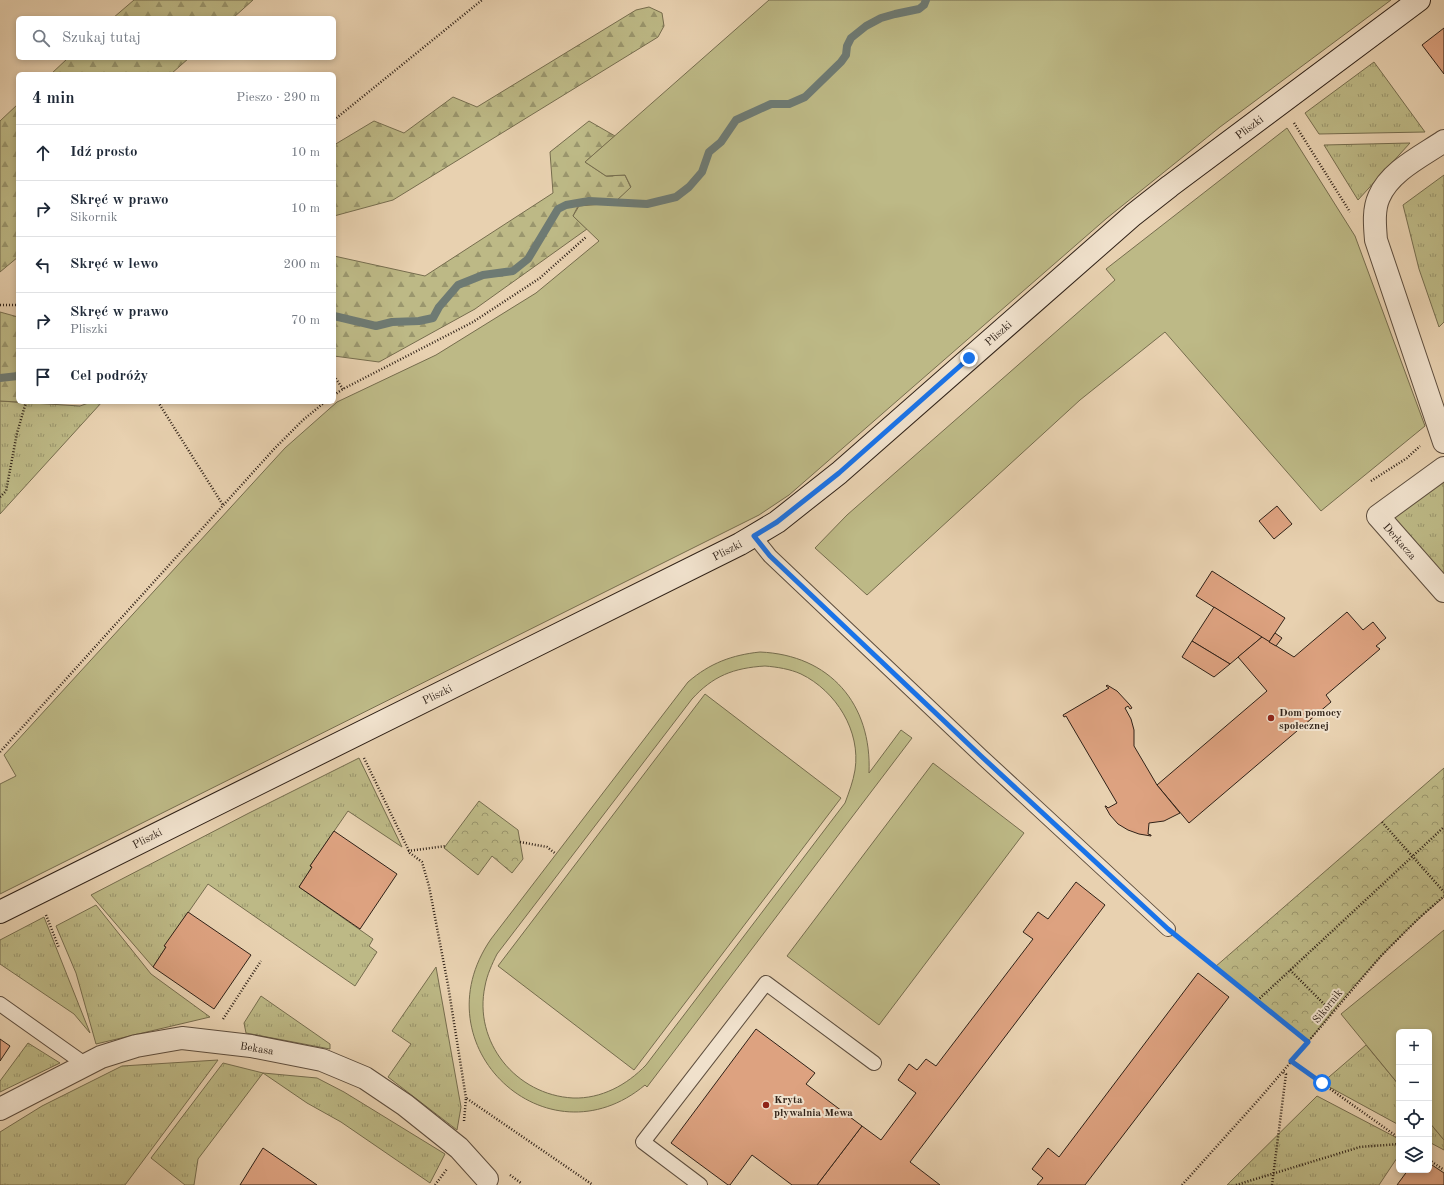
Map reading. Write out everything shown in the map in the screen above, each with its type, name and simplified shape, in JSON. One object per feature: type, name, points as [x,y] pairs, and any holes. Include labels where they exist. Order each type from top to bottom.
[{"type":"street","name":"Pliszki","points":[[0,912],[740,544],[777,522],[839,473],[1133,216],[1170,186],[1419,0]]},
{"type":"street","points":[[1444,141],[1395,175],[1386,185],[1378,198],[1375,211],[1376,240],[1444,442]]},
{"type":"street","name":"Derkacza","points":[[1444,468],[1378,516],[1444,591]]},
{"type":"street","name":"Bekasa","points":[[0,1109],[101,1057],[136,1046],[182,1038],[251,1046],[322,1060],[365,1078],[405,1105],[459,1148],[488,1183]]},
{"type":"lane","points":[[754,536],[770,556],[969,745],[1168,929]]},
{"type":"lane","points":[[700,1185],[643,1142],[766,983],[874,1063]]},
{"type":"lane","points":[[0,1004],[86,1065]]},
{"type":"path","points":[[336,118],[482,0]]},
{"type":"path","points":[[1291,119],[1353,216]]},
{"type":"path","points":[[336,394],[473,322],[540,278],[586,238]]},
{"type":"path","points":[[0,305],[16,305]]},
{"type":"path","points":[[336,379],[343,389]]},
{"type":"path","points":[[0,497],[6,491],[17,433],[25,404]]},
{"type":"path","points":[[159,404],[223,505]]},
{"type":"path","points":[[0,752],[275,448],[303,420],[323,404]]},
{"type":"path","points":[[1371,481],[1407,458],[1422,445]]},
{"type":"path","points":[[361,753],[408,851],[422,862],[429,886],[448,985],[466,1098],[464,1122]]},
{"type":"path","points":[[1382,822],[1444,892]]},
{"type":"path","points":[[1257,1001],[1444,827]]},
{"type":"path","points":[[520,842],[546,847],[556,854]]},
{"type":"path","points":[[408,851],[446,846]]},
{"type":"path","name":"Sikornik","points":[[1182,1185],[1308,1042],[1380,956],[1418,918],[1444,896]]},
{"type":"path","points":[[44,908],[59,948]]},
{"type":"path","points":[[1168,929],[1308,1042]]},
{"type":"path","points":[[219,1024],[261,962]]},
{"type":"path","points":[[1290,970],[1332,1012]]},
{"type":"path","points":[[1291,1061],[1398,1137]]},
{"type":"path","points":[[1272,1185],[1286,1074],[1282,1071]]},
{"type":"path","points":[[466,1098],[593,1185]]},
{"type":"path","points":[[1236,1185],[1360,1147],[1396,1144]]},
{"type":"path","points":[[1432,1162],[1444,1170]]},
{"type":"green space","points":[[134,0],[253,0],[235,16],[115,16]]},
{"type":"green space","points":[[769,0],[1391,0],[1220,127],[1107,218],[789,495],[759,515],[0,894],[0,784],[16,776],[4,755],[285,448],[337,402],[436,355],[536,293],[599,241],[573,216],[579,206],[614,203],[631,187],[625,175],[606,176],[585,162]]},
{"type":"green space","points":[[649,7],[662,13],[664,26],[658,37],[393,200],[336,215],[336,144],[374,121],[404,133],[453,97],[477,107],[636,10]]},
{"type":"green space","points":[[66,60],[187,60],[173,72],[53,72]]},
{"type":"green space","points":[[1374,62],[1425,132],[1319,134],[1305,113]]},
{"type":"green space","points":[[16,106],[16,259],[0,272],[0,121]]},
{"type":"green space","points":[[589,121],[615,136],[585,162],[606,176],[625,175],[631,188],[614,203],[578,206],[573,216],[587,229],[475,309],[379,362],[336,356],[336,256],[425,276],[553,193],[550,152]]},
{"type":"green space","points":[[1287,128],[1355,236],[1425,426],[1321,511],[1165,332],[1080,400],[867,595],[815,548],[847,515],[1115,280],[1106,269]]},
{"type":"green space","points":[[1410,143],[1358,200],[1324,145]]},
{"type":"green space","points":[[1444,175],[1444,322],[1439,327],[1419,269],[1403,205]]},
{"type":"green space","points":[[0,312],[16,316],[16,402],[0,401]]},
{"type":"green space","points":[[0,401],[16,402],[16,404],[80,406],[86,404],[100,404],[0,514]]},
{"type":"green space","points":[[1444,479],[1444,589],[1387,509]]},
{"type":"green space","points":[[760,652],[785,655],[807,662],[826,673],[842,688],[854,705],[863,725],[868,748],[869,773],[901,730],[912,738],[647,1087],[645,1085],[607,1107],[569,1112],[534,1103],[504,1083],[481,1054],[470,1018],[472,979],[491,939],[688,682],[696,675],[713,665],[750,653]],"holes":[[[765,666],[783,668],[797,672],[814,681],[835,702],[843,714],[850,727],[856,755],[855,770],[845,803],[646,1065],[639,1072],[631,1079],[613,1089],[594,1096],[583,1098],[552,1095],[534,1087],[517,1076],[503,1062],[493,1045],[486,1027],[483,1007],[485,986],[497,954],[692,699],[708,684],[724,675],[733,671]]]},
{"type":"green space","points":[[705,694],[841,798],[634,1070],[498,966]]},
{"type":"green space","points":[[359,758],[402,847],[348,811],[310,866],[312,867],[299,887],[373,939],[369,946],[377,952],[355,986],[208,884],[165,946],[166,947],[153,967],[91,895],[249,813]]},
{"type":"green space","points":[[933,763],[1024,833],[879,1025],[787,956]]},
{"type":"green space","points":[[1444,768],[1444,897],[1407,930],[1372,966],[1308,1042],[1215,967]]},
{"type":"green space","points":[[479,801],[518,830],[523,859],[512,873],[492,856],[478,875],[444,848]]},
{"type":"green space","points":[[96,905],[151,974],[210,1017],[96,1044],[76,973],[56,926]]},
{"type":"green space","points":[[44,917],[90,1033],[74,1014],[0,964],[0,940]]},
{"type":"green space","points":[[1444,930],[1444,1140],[1432,1126],[1432,1029],[1396,1029],[1396,1081],[1341,1014]]},
{"type":"green space","points":[[436,967],[461,1107],[457,1130],[388,1077],[411,1044],[392,1031]]},
{"type":"green space","points":[[261,996],[330,1044],[330,1049],[246,1033],[244,1023]]},
{"type":"green space","points":[[28,1043],[60,1063],[0,1092],[0,1081]]},
{"type":"green space","points":[[1366,1045],[1396,1081],[1396,1123],[1322,1083]]},
{"type":"green space","points":[[218,1060],[125,1185],[0,1185],[0,1132],[42,1106],[122,1066]]},
{"type":"green space","points":[[223,1063],[263,1073],[198,1159],[194,1185],[185,1185],[151,1158]]},
{"type":"green space","points":[[263,1073],[317,1078],[344,1092],[445,1154],[430,1183],[341,1122],[307,1103]]},
{"type":"green space","points":[[1317,1096],[1396,1137],[1396,1160],[1379,1185],[1227,1185]]},
{"type":"green space","points":[[1432,1126],[1444,1140],[1444,1150],[1432,1144]]},
{"type":"building","points":[[1444,28],[1444,74],[1422,45]]},
{"type":"building","points":[[1277,506],[1292,524],[1274,539],[1259,521]]},
{"type":"building","points":[[1212,571],[1285,618],[1269,642],[1196,596]]},
{"type":"building","points":[[1214,607],[1262,637],[1230,664],[1192,641]]},
{"type":"building","points":[[1347,612],[1363,630],[1373,622],[1386,638],[1376,646],[1380,649],[1326,695],[1331,702],[1189,823],[1157,785],[1267,691],[1238,657],[1262,637],[1294,657]]},
{"type":"building","points":[[1275,633],[1282,638],[1276,646],[1269,642]]},
{"type":"building","points":[[1192,641],[1230,664],[1214,677],[1182,657]]},
{"type":"building","points":[[1107,685],[1117,691],[1132,708],[1130,709],[1128,706],[1125,708],[1131,719],[1134,730],[1134,746],[1157,785],[1180,813],[1164,821],[1149,823],[1148,834],[1151,836],[1128,830],[1118,824],[1110,815],[1105,806],[1108,808],[1117,803],[1066,716],[1064,717],[1063,715],[1109,688],[1106,686]]},
{"type":"building","points":[[334,831],[397,874],[360,929],[299,887],[312,867],[310,866]]},
{"type":"building","points":[[1076,882],[1105,905],[910,1162],[940,1185],[817,1185],[862,1126],[881,1140],[916,1093],[898,1080],[909,1064],[917,1070],[926,1059],[936,1066],[1033,939],[1023,932],[1038,912],[1048,919]]},
{"type":"building","points":[[188,912],[251,955],[214,1009],[153,967],[166,947],[164,946]]},
{"type":"building","points":[[1198,973],[1229,997],[1085,1185],[1037,1185],[1043,1178],[1032,1169],[1048,1148],[1059,1157]]},
{"type":"building","name":"Kryta pływalnia Mewa","points":[[756,1029],[815,1073],[806,1084],[862,1126],[817,1185],[792,1185],[752,1155],[730,1185],[728,1185],[671,1143]]},
{"type":"building","points":[[0,1039],[10,1046],[0,1061]]},
{"type":"building","points":[[263,1148],[317,1185],[240,1185]]},
{"type":"building","points":[[1432,1165],[1444,1173],[1444,1185],[1397,1185],[1406,1173],[1432,1173]]},
{"type":"waterway","points":[[336,316],[376,326],[392,322],[419,321],[433,318],[439,307],[458,285],[483,275],[513,271],[528,259],[558,209],[566,205],[589,201],[647,204],[676,197],[689,187],[702,172],[709,152],[721,142],[736,120],[771,104],[789,104],[805,97],[841,62],[846,55],[847,46],[851,38],[866,26],[881,18],[919,9],[924,5],[926,0]]},
{"type":"waterway","points":[[0,378],[16,376]]},
{"type":"place","name":"Dom pomocy społecznej","points":[[1271,718]]},
{"type":"place","name":"Kryta pływalnia Mewa","points":[[766,1105]]},
{"type":"route","points":[[969,358],[839,473],[777,522],[754,536],[770,556],[981,756],[1168,929],[1308,1042],[1291,1061],[1322,1083]]}]
